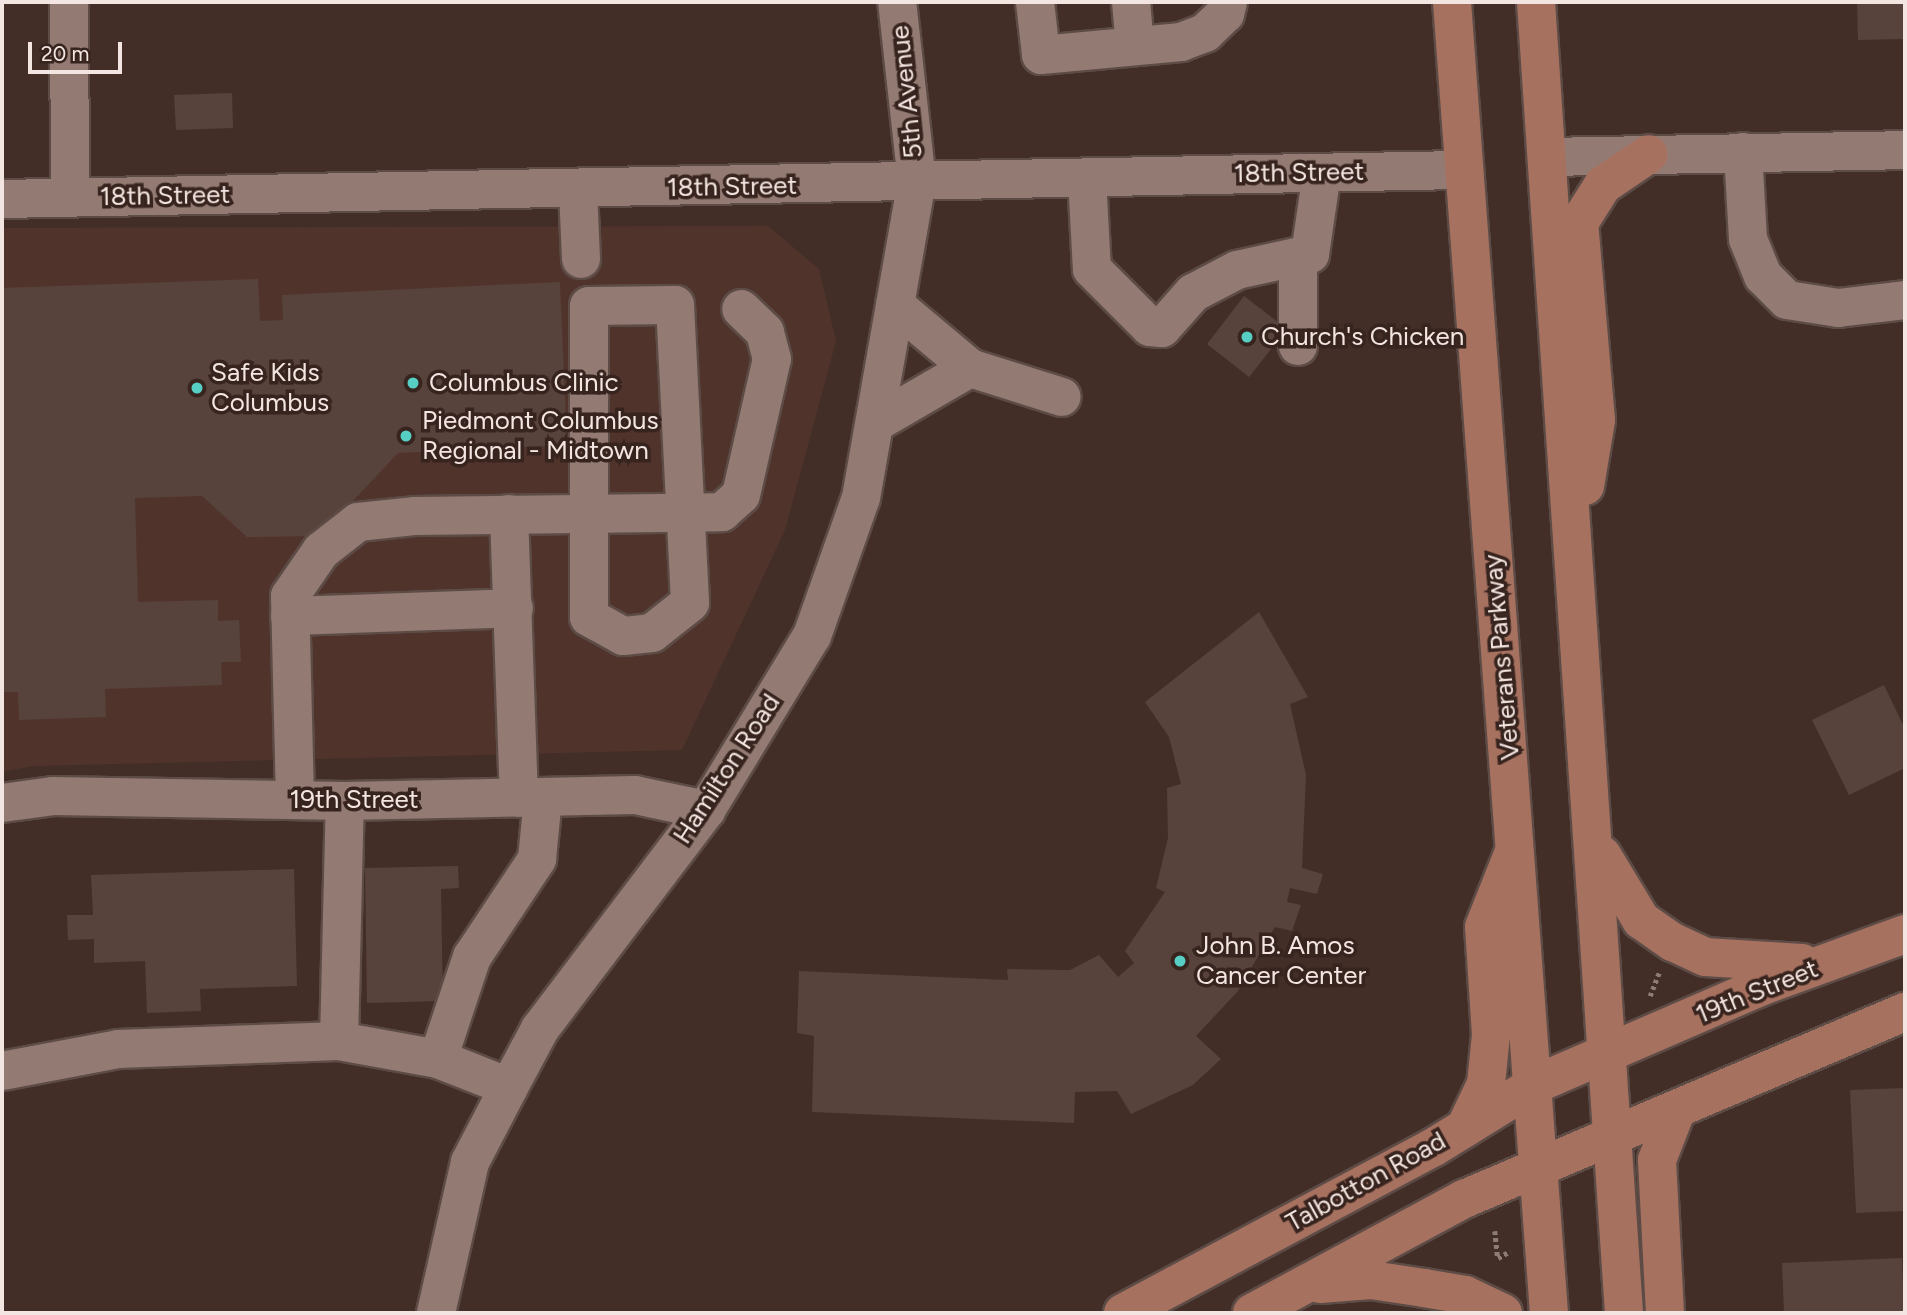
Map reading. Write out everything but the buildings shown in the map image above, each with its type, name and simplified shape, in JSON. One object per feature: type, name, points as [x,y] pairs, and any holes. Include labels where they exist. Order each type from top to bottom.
[{"type":"main road","name":"Veterans Parkway","points":[[1452,2],[1462,170],[1536,1084],[1537,1167],[1549,1313]]},
{"type":"main road","points":[[1536,2],[1611,1054],[1624,1313]]},
{"type":"main road","points":[[1575,543],[1596,420],[1579,223],[1602,185],[1650,154]]},
{"type":"main road","points":[[1596,842],[1641,920],[1673,942],[1705,957],[1828,964]]},
{"type":"main road","points":[[1465,1128],[1486,1084],[1491,1035],[1484,927],[1517,845]]},
{"type":"main road","name":"19th Street","points":[[1611,1054],[1905,934]]},
{"type":"main road","points":[[1252,1313],[1537,1167],[1615,1140],[1677,1110],[1905,1012]]},
{"type":"main road","name":"Talbotton Road","points":[[1122,1313],[1465,1128],[1536,1084],[1611,1054]]},
{"type":"main road","points":[[1665,1313],[1657,1160],[1677,1110]]},
{"type":"main road","points":[[1304,1285],[1371,1280],[1465,1295],[1503,1313]]},
{"type":"street","points":[[69,2],[70,198]]},
{"type":"street","name":"5th Avenue","points":[[897,2],[917,182]]},
{"type":"street","points":[[1035,2],[1041,55],[1135,46],[1205,33],[1225,14],[1228,2]]},
{"type":"street","points":[[1131,2],[1135,46]]},
{"type":"street","points":[[1547,157],[1905,150]]},
{"type":"street","points":[[1743,152],[1748,239],[1763,275],[1787,300],[1838,308],[1905,300]]},
{"type":"street","name":"18th Street","points":[[2,199],[578,190],[1462,170]]},
{"type":"street","points":[[1087,178],[1092,269],[1150,327],[1162,328],[1193,293],[1237,270],[1298,261],[1310,254],[1322,173]]},
{"type":"street","name":"Hamilton Road","points":[[436,1313],[470,1161],[540,1029],[706,810],[812,636],[861,498],[917,182]]},
{"type":"street","points":[[578,190],[581,259]]},
{"type":"street","points":[[1298,261],[1298,346]]},
{"type":"street","points":[[675,305],[686,516],[690,603],[652,633],[623,636],[589,617],[589,306],[675,305]]},
{"type":"street","points":[[895,305],[970,368],[1062,397]]},
{"type":"street","points":[[295,800],[290,596],[299,578],[358,522],[509,514],[686,516],[722,512],[741,495],[772,359],[765,332],[741,309]]},
{"type":"street","points":[[874,423],[970,368]]},
{"type":"street","points":[[438,1059],[472,957],[537,859],[514,608],[509,514]]},
{"type":"street","points":[[290,616],[514,608]]},
{"type":"street","name":"19th Street","points":[[2,803],[53,796],[345,801],[635,795],[706,810]]},
{"type":"street","points":[[338,1041],[345,801]]},
{"type":"street","points":[[2,1071],[118,1049],[338,1041],[438,1059],[509,1087]]},
{"type":"path","points":[[1647,1003],[1664,960]]},
{"type":"path","points":[[1495,1231],[1498,1258],[1520,1245]]},
{"type":"shaded area","name":"Piedmont Columbus Regional - Midtown","points":[[768,226],[819,269],[836,341],[785,530],[682,750],[33,766],[2,772],[2,228]]},
{"type":"place","name":"Church's Chicken","points":[[1247,337]]},
{"type":"place","name":"Columbus Clinic","points":[[413,383]]},
{"type":"place","name":"Safe Kids Columbus","points":[[197,388]]},
{"type":"place","name":"Piedmont Columbus Regional - Midtown","points":[[406,436]]},
{"type":"place","name":"John B. Amos Cancer Center","points":[[1180,961]]}]
